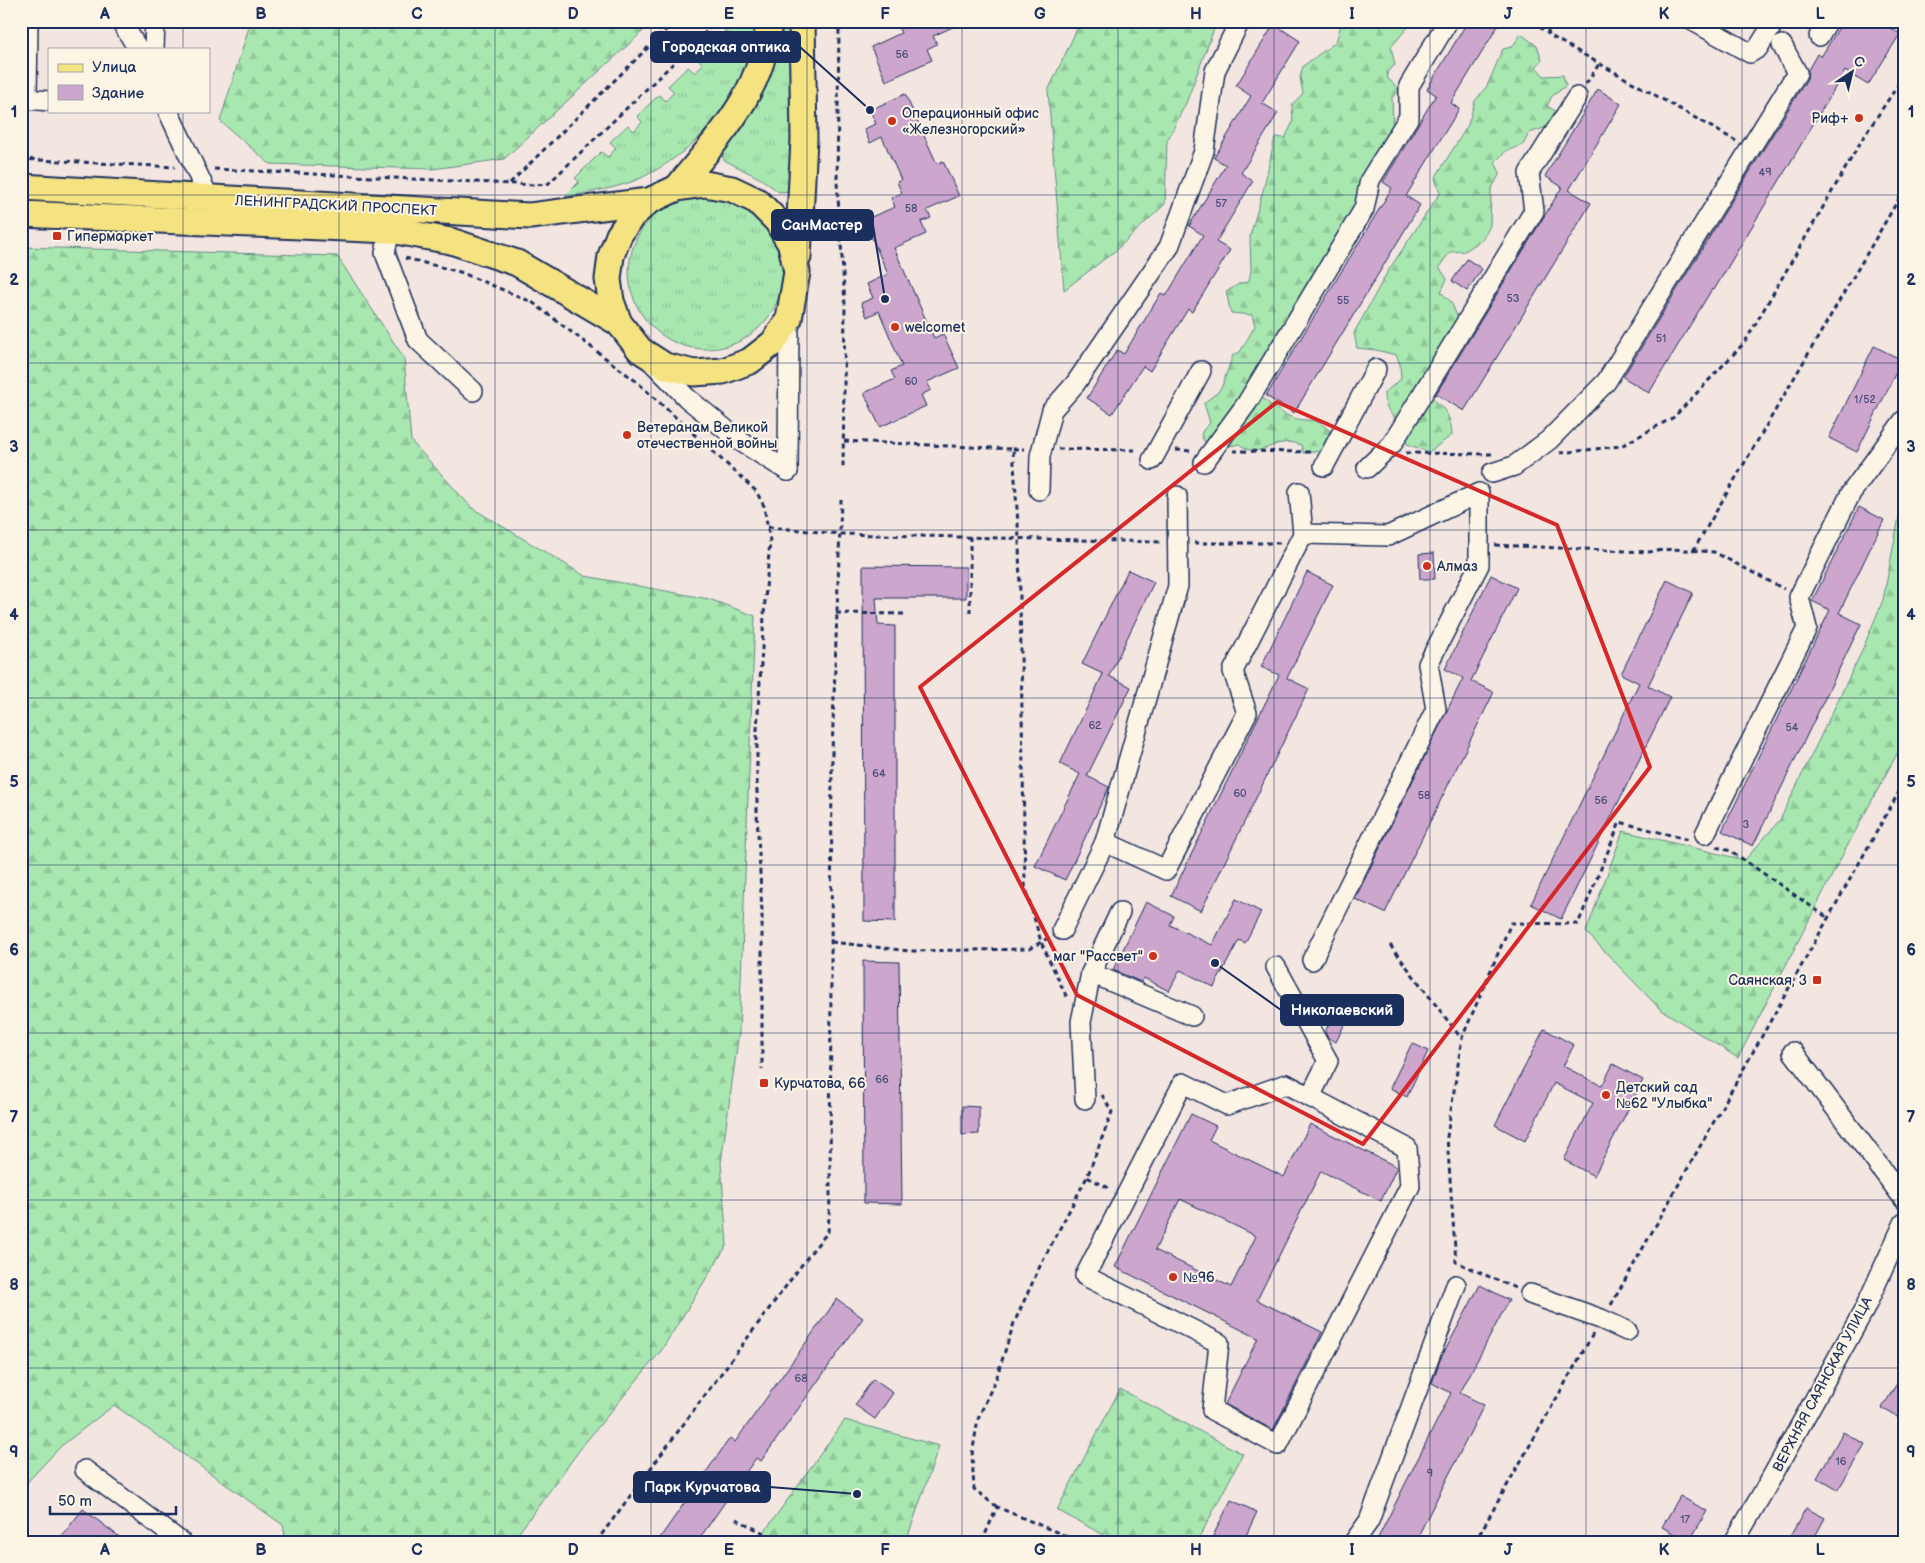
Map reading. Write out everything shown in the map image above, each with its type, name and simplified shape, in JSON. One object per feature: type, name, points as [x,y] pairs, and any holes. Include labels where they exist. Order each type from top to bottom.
[{"type":"main road","points":[[677,188],[725,130],[745,101],[760,68],[769,21]]},
{"type":"main road","points":[[797,272],[791,245],[778,221],[757,201],[732,189],[705,184],[677,188],[649,201],[632,216],[619,234],[611,256],[608,278],[611,301],[619,322],[640,350],[665,366],[694,373],[723,371],[750,361],[773,343],[789,319],[797,272],[804,139],[802,21]]},
{"type":"main road","name":"ЛЕНИНГРАДСКИЙ ПРОСПЕКТ","points":[[21,187],[530,216],[649,201]]},
{"type":"main road","name":"ЛЕНИНГРАДСКИЙ ПРОСПЕКТ","points":[[21,214],[387,241],[451,241],[517,263],[619,322]]},
{"type":"street","points":[[28,21],[24,99],[48,101]]},
{"type":"street","points":[[121,21],[137,48]]},
{"type":"street","points":[[154,48],[155,21]]},
{"type":"street","points":[[1039,490],[1042,449],[1052,410],[1075,384],[1169,246],[1204,151],[1215,71],[1240,21]]},
{"type":"street","points":[[1208,456],[1247,402],[1364,209],[1370,180],[1409,117],[1409,86],[1448,21]]},
{"type":"street","points":[[1693,21],[1750,53],[1758,48],[1775,21]]},
{"type":"street","points":[[1492,472],[1514,466],[1549,440],[1606,382],[1797,73],[1782,44]]},
{"type":"street","points":[[1367,468],[1392,444],[1534,211],[1529,173],[1577,97]]},
{"type":"street","points":[[168,112],[209,198]]},
{"type":"street","points":[[387,241],[418,340],[473,391]]},
{"type":"street","points":[[640,350],[694,404],[740,441],[788,471],[789,319]]},
{"type":"street","points":[[1327,459],[1376,370]]},
{"type":"street","points":[[1154,455],[1201,371]]},
{"type":"street","points":[[1704,840],[1807,628],[1799,597],[1850,493],[1904,420]]},
{"type":"street","points":[[1104,842],[1166,870],[1247,713],[1233,671],[1300,539],[1299,492]]},
{"type":"street","points":[[1300,539],[1388,536],[1479,493],[1479,565],[1428,664],[1436,709],[1312,960]]},
{"type":"street","points":[[1062,930],[1104,842],[1178,586],[1177,496]]},
{"type":"street","points":[[1091,1094],[1081,1022],[1091,973],[1120,912]]},
{"type":"street","points":[[1276,967],[1328,1062],[1310,1097]]},
{"type":"street","points":[[1091,973],[1192,1016]]},
{"type":"street","points":[[1793,1052],[1904,1199]]},
{"type":"street","points":[[1183,1083],[1227,1105],[1286,1084],[1310,1097],[1407,1148],[1410,1186],[1278,1445],[1212,1410],[1219,1343],[1085,1276],[1183,1083]]},
{"type":"street","name":"ВЕРХНЯЯ САЯНСКАЯ УЛИЦА","points":[[1734,1542],[1864,1310],[1904,1223]]},
{"type":"street","points":[[1354,1542],[1369,1521],[1456,1284]]},
{"type":"street","points":[[1530,1294],[1601,1319],[1627,1331]]},
{"type":"street","points":[[86,1470],[181,1542]]},
{"type":"path","points":[[509,184],[675,21]]},
{"type":"path","points":[[21,159],[193,164],[509,184],[548,184],[717,21]]},
{"type":"path","points":[[837,21],[839,29],[837,182],[845,304],[843,467]]},
{"type":"path","points":[[1532,21],[1549,35],[1750,149]]},
{"type":"path","points":[[1546,21],[1549,35]]},
{"type":"path","points":[[1577,97],[1599,64]]},
{"type":"path","points":[[1383,453],[1545,454],[1621,446],[1674,417],[1745,342],[1863,138],[1904,76]]},
{"type":"path","points":[[1693,551],[1904,190]]},
{"type":"path","points":[[387,241],[532,302],[637,382],[756,492],[764,506],[770,541],[757,739],[756,814],[762,912],[762,1069]]},
{"type":"path","points":[[844,441],[1154,455],[1327,459]]},
{"type":"path","points":[[1013,449],[1019,539],[1025,885],[1041,942],[1070,1005]]},
{"type":"path","points":[[596,1542],[828,1232],[830,1188],[832,752],[841,500]]},
{"type":"path","points":[[768,527],[840,534],[1177,543],[1300,539]]},
{"type":"path","points":[[970,537],[970,613]]},
{"type":"path","points":[[1479,545],[1648,552],[1672,549],[1714,552],[1799,597]]},
{"type":"path","points":[[836,613],[905,614]]},
{"type":"path","points":[[1475,1542],[1904,783]]},
{"type":"path","points":[[1530,1294],[1456,1262],[1447,1137],[1462,1038],[1511,923],[1578,924],[1620,822],[1704,840],[1731,851],[1828,918]]},
{"type":"path","points":[[831,942],[910,951],[1028,949]]},
{"type":"path","points":[[1390,945],[1462,1038]]},
{"type":"path","points":[[1080,1542],[996,1507],[974,1489],[972,1455],[978,1420],[997,1376],[1014,1323],[1041,1264],[1087,1177],[1112,1112],[1091,1094]]},
{"type":"path","points":[[1087,1177],[1126,1196]]},
{"type":"path","points":[[982,1542],[996,1507]]},
{"type":"path","points":[[736,1519],[782,1542]]},
{"type":"highlighted area","points":[[1277,402],[1557,525],[1650,767],[1363,1144],[1077,995],[920,687]]},
{"type":"green space","points":[[251,21],[654,21],[504,159],[433,169],[270,164],[220,121]]},
{"type":"green space","points":[[733,21],[756,21],[752,46],[744,71],[733,93],[719,115],[702,134],[684,151],[663,166],[641,178],[613,187],[566,197],[579,182],[575,178],[601,152],[608,157],[616,148],[610,142],[628,125],[634,131],[642,122],[637,116],[659,95],[666,101],[674,92],[668,86],[688,67],[695,73],[703,64],[697,58],[716,39],[723,45],[731,36],[724,31]]},
{"type":"green space","points":[[780,21],[794,21],[790,191],[779,192],[761,179],[724,160],[721,152]]},
{"type":"green space","points":[[1087,21],[1217,21],[1186,103],[1167,141],[1165,204],[1115,251],[1064,290],[1048,91],[1077,29]]},
{"type":"green space","points":[[1342,21],[1413,21],[1391,47],[1395,65],[1387,72],[1388,79],[1399,91],[1392,97],[1393,126],[1261,397],[1287,415],[1297,419],[1315,421],[1330,431],[1321,451],[1303,453],[1301,445],[1293,443],[1279,444],[1256,451],[1249,450],[1239,444],[1222,448],[1204,441],[1201,435],[1210,423],[1204,403],[1218,392],[1222,386],[1233,355],[1240,352],[1255,326],[1252,315],[1231,313],[1226,292],[1239,284],[1249,281],[1251,270],[1250,236],[1264,187],[1275,137],[1285,138],[1293,122],[1292,105],[1303,93],[1300,78],[1303,66],[1336,42]]},
{"type":"green space","points":[[1521,34],[1537,46],[1542,60],[1536,67],[1544,76],[1563,75],[1566,86],[1552,96],[1547,106],[1557,112],[1547,127],[1529,133],[1523,145],[1506,151],[1495,162],[1500,173],[1491,190],[1490,226],[1482,240],[1465,251],[1450,252],[1439,267],[1447,279],[1441,292],[1451,302],[1458,318],[1435,354],[1420,388],[1438,403],[1446,413],[1452,435],[1429,452],[1407,444],[1394,430],[1397,421],[1385,402],[1384,393],[1401,379],[1400,364],[1396,355],[1357,348],[1354,333],[1388,271],[1440,193],[1435,178],[1468,125],[1475,101],[1487,86],[1503,49],[1512,47]]},
{"type":"green space","points":[[706,195],[735,201],[749,208],[760,218],[770,229],[777,243],[783,272],[777,301],[770,315],[760,326],[749,336],[735,343],[706,349],[677,343],[663,336],[652,326],[642,315],[635,301],[629,272],[635,243],[642,229],[652,218],[663,208],[677,201]]},
{"type":"green space","points":[[21,247],[337,256],[404,358],[411,441],[472,508],[585,576],[709,599],[755,616],[739,1032],[721,1163],[727,1245],[661,1351],[584,1444],[512,1542],[286,1542],[283,1525],[114,1405],[60,1447],[21,1489]]},
{"type":"green space","points":[[1904,491],[1904,741],[1843,854],[1738,1058],[1660,1009],[1586,932],[1623,831],[1745,860],[1780,820],[1861,653],[1883,600]]},
{"type":"green space","points":[[1120,1389],[1243,1454],[1197,1542],[1117,1542],[1057,1510]]},
{"type":"green space","points":[[845,1420],[939,1446],[906,1542],[757,1542]]},
{"type":"building","points":[[905,21],[966,21],[933,36],[937,44],[927,49],[932,60],[886,81],[871,47],[901,33],[897,25]]},
{"type":"building","points":[[1468,21],[1501,21],[1451,103],[1459,109],[1406,196],[1420,205],[1294,413],[1266,396],[1392,188],[1383,182],[1436,95],[1427,89]]},
{"type":"building","points":[[1843,21],[1879,21],[1900,34],[1868,85],[1845,71],[1714,290],[1712,289],[1649,393],[1623,377],[1807,79],[1808,70],[1817,54],[1821,57]]},
{"type":"building","points":[[1274,24],[1300,41],[1262,103],[1278,113],[1241,173],[1253,181],[1216,242],[1230,250],[1192,312],[1188,309],[1150,371],[1143,366],[1112,414],[1087,398],[1117,350],[1124,354],[1161,293],[1166,296],[1203,235],[1189,226],[1226,165],[1214,158],[1251,96],[1236,86]]},
{"type":"building","points":[[1598,89],[1621,104],[1569,190],[1591,203],[1464,411],[1436,394],[1562,187],[1545,176]]},
{"type":"building","points":[[905,94],[937,164],[943,161],[959,196],[927,210],[931,218],[921,222],[926,234],[894,248],[934,338],[943,334],[959,368],[927,382],[931,390],[921,395],[926,406],[880,427],[864,393],[895,379],[891,371],[902,366],[879,311],[867,317],[861,303],[873,298],[867,284],[888,274],[864,220],[895,207],[891,198],[902,193],[897,182],[901,180],[882,137],[870,143],[864,129],[876,124],[870,110]]},
{"type":"building","points":[[1467,259],[1482,269],[1467,291],[1452,281]]},
{"type":"building","points":[[1874,346],[1902,360],[1857,452],[1829,438]]},
{"type":"building","points":[[1859,507],[1884,520],[1839,613],[1861,624],[1753,846],[1722,831],[1830,610],[1812,601]]},
{"type":"building","name":"Алмаз","points":[[1434,553],[1435,579],[1420,579],[1419,554]]},
{"type":"building","points":[[863,566],[966,567],[966,598],[876,598],[878,625],[895,626],[895,922],[864,921]]},
{"type":"building","points":[[1128,570],[1154,582],[1109,676],[1131,687],[1087,776],[1109,787],[1065,880],[1035,866],[1080,774],[1060,764],[1103,674],[1082,664]]},
{"type":"building","points":[[1307,572],[1333,585],[1287,678],[1309,689],[1201,911],[1171,896],[1279,675],[1261,667]]},
{"type":"building","points":[[1491,575],[1517,588],[1471,681],[1494,692],[1385,913],[1355,899],[1463,678],[1445,669]]},
{"type":"building","points":[[1667,580],[1693,593],[1648,686],[1670,697],[1561,919],[1531,904],[1639,683],[1621,674]]},
{"type":"building","points":[[1236,899],[1261,912],[1245,943],[1239,940],[1214,987],[1180,970],[1169,991],[1144,978],[1141,982],[1113,970],[1146,902],[1174,916],[1170,925],[1212,945]]},
{"type":"building","points":[[863,961],[899,962],[902,1204],[864,1203]]},
{"type":"building","points":[[1335,1010],[1348,1017],[1336,1042],[1328,1038],[1325,1032]]},
{"type":"building","name":"Детский сад №62 \"Улыбка\"","points":[[1544,1029],[1574,1045],[1563,1066],[1602,1086],[1613,1064],[1643,1080],[1594,1176],[1564,1160],[1593,1103],[1554,1083],[1525,1141],[1495,1125]]},
{"type":"building","points":[[1412,1043],[1428,1051],[1407,1097],[1390,1088]]},
{"type":"building","points":[[962,1106],[979,1107],[979,1134],[962,1135]]},
{"type":"building","name":"№96","points":[[1191,1114],[1216,1126],[1209,1140],[1284,1177],[1310,1124],[1397,1167],[1381,1201],[1321,1171],[1257,1300],[1322,1332],[1273,1430],[1225,1404],[1258,1338],[1115,1267]],"holes":[[[1180,1199],[1256,1236],[1231,1287],[1155,1250]]]},
{"type":"building","points":[[1480,1285],[1509,1300],[1460,1393],[1484,1405],[1415,1542],[1376,1542],[1451,1393],[1432,1383],[1440,1360]]},
{"type":"building","points":[[837,1299],[863,1318],[761,1461],[756,1458],[697,1542],[657,1542],[730,1438],[735,1442]]},
{"type":"building","points":[[1904,1372],[1904,1421],[1882,1408]]},
{"type":"building","points":[[873,1379],[893,1393],[875,1419],[855,1405]]},
{"type":"building","points":[[1843,1432],[1865,1444],[1838,1490],[1817,1478]]},
{"type":"building","points":[[1680,1496],[1707,1511],[1689,1542],[1662,1527]]},
{"type":"building","points":[[1231,1500],[1257,1512],[1243,1542],[1210,1542]]},
{"type":"building","points":[[1806,1508],[1825,1518],[1812,1542],[1787,1542]]},
{"type":"building","points":[[83,1509],[126,1542],[57,1542]]},
{"type":"place","name":"Городская оптика","points":[[870,110]]},
{"type":"place","name":"Риф+","points":[[1859,118]]},
{"type":"place","name":"Операционный офис «Железногорский»","points":[[892,121]]},
{"type":"place","name":"Гипермаркет","points":[[57,236]]},
{"type":"place","name":"СанМастер","points":[[885,299]]},
{"type":"place","name":"welcomet","points":[[895,327]]},
{"type":"place","name":"Ветеранам Великой отечественной войны","points":[[627,435]]},
{"type":"place","name":"Алмаз","points":[[1427,566]]},
{"type":"place","name":"маг \"Рассвет\"","points":[[1153,956]]},
{"type":"place","name":"Николаевский","points":[[1215,963]]},
{"type":"place","name":"Саянская, 3","points":[[1817,980]]},
{"type":"place","name":"Курчатова, 66","points":[[764,1083]]},
{"type":"place","name":"Детский сад №62 \"Улыбка\"","points":[[1606,1095]]},
{"type":"place","name":"№96","points":[[1173,1277]]},
{"type":"place","name":"Парк Курчатова","points":[[857,1494]]}]
